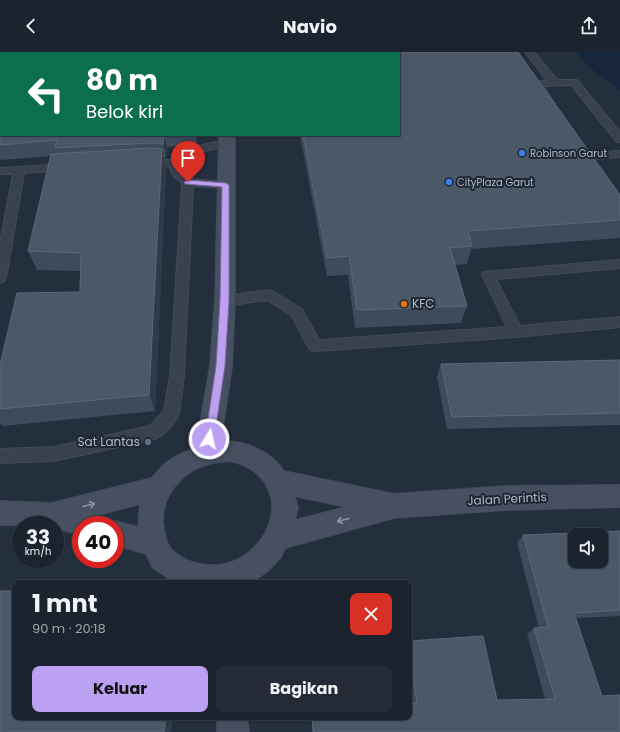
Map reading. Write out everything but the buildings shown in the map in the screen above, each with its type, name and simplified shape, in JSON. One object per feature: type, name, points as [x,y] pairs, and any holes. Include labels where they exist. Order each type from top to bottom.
[{"type":"street","points":[[207,453],[221,366],[224,301],[227,139]]},
{"type":"street","points":[[198,580],[180,572],[164,560],[154,544],[149,516],[158,488],[170,473],[185,462],[207,453],[230,451],[251,457],[266,467],[278,481],[286,508],[279,537],[267,556],[247,577],[212,580]]},
{"type":"street","name":"Jalan Perintis","points":[[278,481],[394,506]]},
{"type":"street","points":[[52,515],[158,488]]},
{"type":"street","name":"Jalan Perintis","points":[[279,537],[394,506],[506,498],[620,496]]},
{"type":"street","points":[[0,513],[52,515],[72,521]]},
{"type":"street","points":[[124,536],[154,544]]},
{"type":"street","points":[[232,720],[233,732]]},
{"type":"lane","points":[[529,52],[554,83]]},
{"type":"lane","points":[[550,104],[537,84],[574,82],[620,139]]},
{"type":"lane","points":[[173,163],[179,156],[191,150],[227,139]]},
{"type":"lane","points":[[595,174],[582,153],[620,154]]},
{"type":"lane","points":[[133,163],[173,163]]},
{"type":"lane","points":[[173,163],[178,175],[188,182],[226,185]]},
{"type":"lane","points":[[0,171],[81,166]]},
{"type":"lane","points":[[0,278],[19,170]]},
{"type":"lane","points":[[0,456],[54,454],[155,432],[171,414],[177,376],[188,182]]},
{"type":"lane","points":[[516,332],[488,275],[620,264]]},
{"type":"lane","points":[[224,301],[269,295],[297,313],[315,346],[516,332],[620,322]]},
{"type":"water","points":[[576,52],[620,52],[620,90],[589,67]]},
{"type":"place","name":"Robinson Garut","points":[[522,153]]},
{"type":"place","name":"CityPlaza Garut","points":[[449,182]]},
{"type":"place","name":"KFC","points":[[404,304]]},
{"type":"place","name":"Sat Lantas","points":[[148,442]]},
{"type":"route","points":[[188,182],[226,185],[224,301],[221,366],[209,439]]}]
